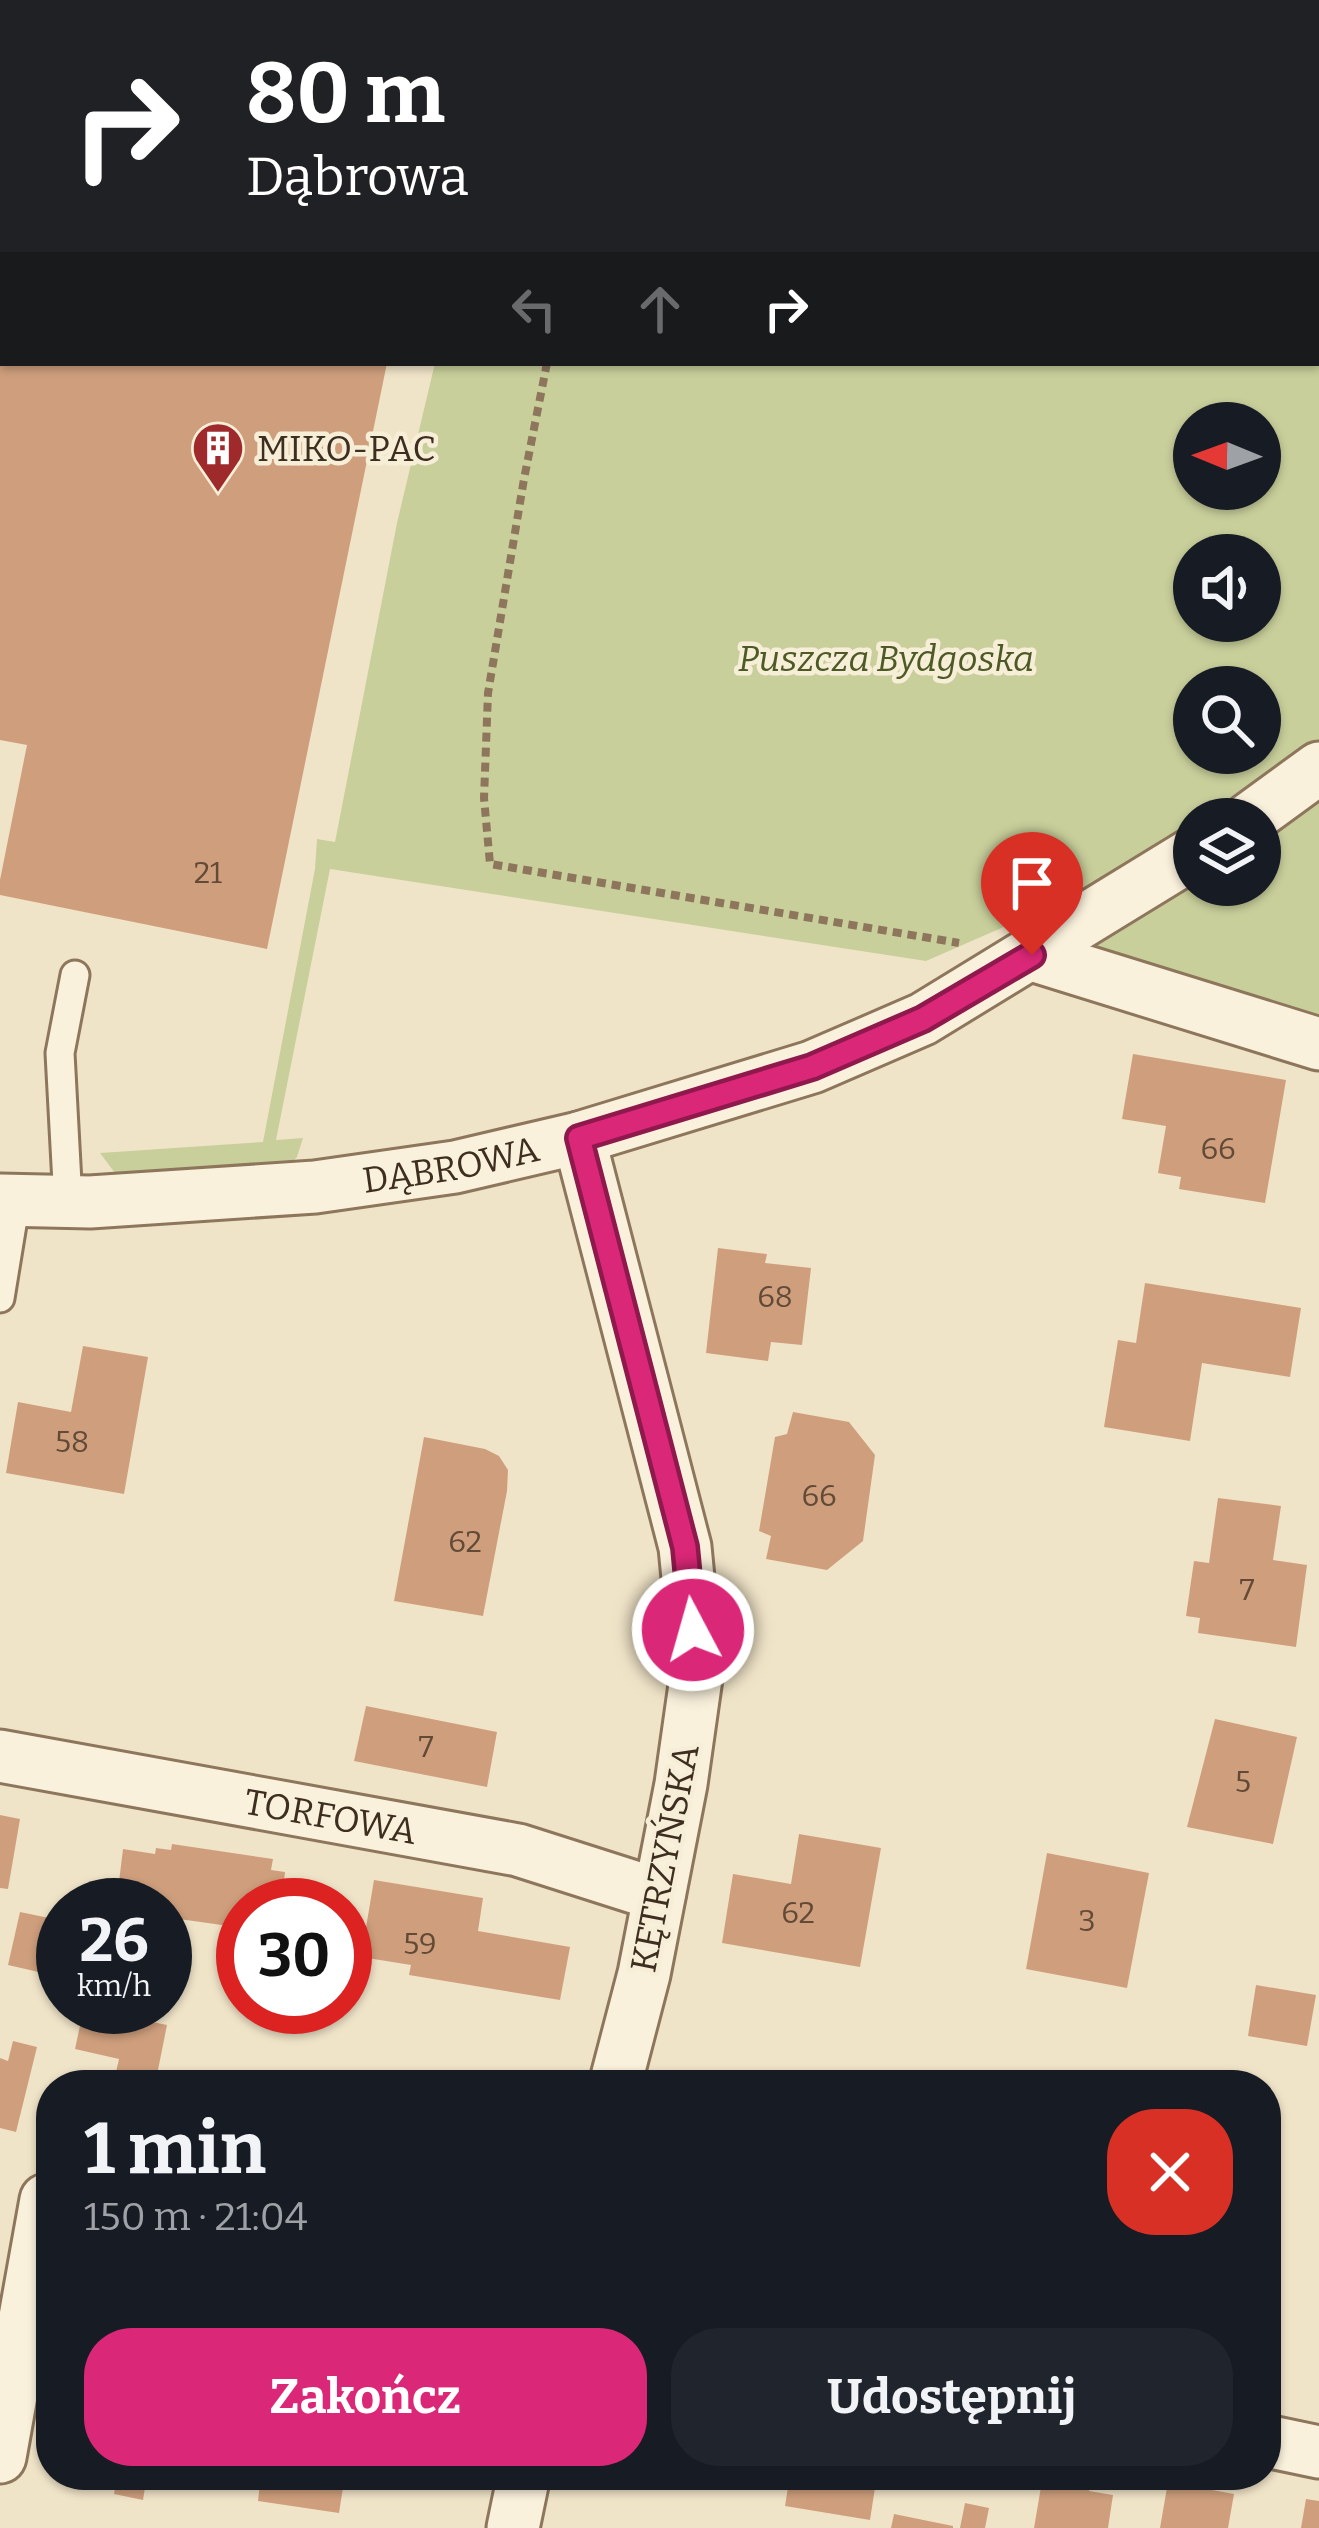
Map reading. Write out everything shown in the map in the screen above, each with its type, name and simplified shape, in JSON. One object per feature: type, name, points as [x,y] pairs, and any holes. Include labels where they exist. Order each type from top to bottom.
[{"type":"street","points":[[1278,798],[1319,768]]},
{"type":"street","name":"DĄBROWA","points":[[8,1200],[176,1198],[315,1187],[455,1167],[579,1138],[812,1067],[923,1019],[1173,866]]},
{"type":"street","points":[[1032,955],[1319,1044]]},
{"type":"street","name":"KĘTRZYŃSKA","points":[[579,1138],[685,1547],[697,1671],[681,1784],[644,1974],[619,2070]]},
{"type":"street","name":"TORFOWA","points":[[0,1756],[518,1850],[659,1895]]},
{"type":"street","points":[[0,2457],[32,2197]]},
{"type":"street","points":[[1281,2444],[1319,2452]]},
{"type":"street","points":[[513,2528],[521,2490]]},
{"type":"lane","points":[[68,1202],[60,1053],[74,975]]},
{"type":"lane","points":[[0,1298],[8,1200]]},
{"type":"path","points":[[546,366],[488,693],[484,798],[490,863],[961,943]]},
{"type":"green space","name":"Puszcza Bydgoska","points":[[434,366],[1319,366],[1319,1018],[1015,922],[926,961],[330,869],[276,1140],[303,1138],[297,1157],[288,1166],[123,1179],[100,1153],[263,1142],[317,839],[335,842],[397,523]]},
{"type":"building","points":[[0,366],[386,366],[267,949],[0,895],[27,745],[0,740]]},
{"type":"building","points":[[1133,1054],[1286,1080],[1265,1203],[1179,1189],[1181,1177],[1158,1173],[1166,1126],[1122,1119]]},
{"type":"building","points":[[718,1248],[767,1254],[765,1263],[811,1268],[802,1345],[771,1342],[768,1361],[706,1353]]},
{"type":"building","points":[[1145,1283],[1301,1308],[1290,1377],[1202,1363],[1190,1441],[1104,1427],[1118,1340],[1136,1343]]},
{"type":"building","points":[[83,1346],[148,1357],[124,1494],[6,1473],[18,1402],[71,1412]]},
{"type":"building","points":[[793,1412],[849,1422],[875,1455],[863,1541],[827,1570],[766,1559],[771,1536],[759,1531],[775,1437],[787,1434]]},
{"type":"building","points":[[424,1437],[485,1449],[499,1456],[508,1470],[483,1616],[394,1601]]},
{"type":"building","points":[[1218,1498],[1281,1506],[1273,1560],[1307,1565],[1296,1647],[1198,1633],[1200,1618],[1186,1616],[1194,1561],[1209,1563]]},
{"type":"building","points":[[366,1706],[497,1732],[487,1787],[354,1761]]},
{"type":"building","points":[[1215,1719],[1297,1737],[1273,1844],[1187,1827]]},
{"type":"building","points":[[0,1815],[20,1819],[8,1889],[0,1888]]},
{"type":"building","points":[[799,1834],[881,1848],[860,1967],[722,1943],[733,1874],[791,1884]]},
{"type":"building","points":[[172,1844],[273,1859],[271,1870],[285,1872],[284,1878],[216,1878],[216,1924],[192,1921],[192,1878],[119,1878],[123,1849],[155,1854],[156,1848],[171,1850]]},
{"type":"building","points":[[1047,1853],[1149,1873],[1127,1988],[1026,1969]]},
{"type":"building","points":[[374,1880],[483,1898],[478,1931],[570,1947],[560,2000],[409,1975],[411,1965],[372,1959]]},
{"type":"building","points":[[20,1912],[36,1915],[36,1971],[8,1965]]},
{"type":"building","points":[[1256,1985],[1316,1995],[1307,2046],[1248,2036]]},
{"type":"building","points":[[78,2034],[165,2034],[158,2070],[116,2070],[119,2059],[75,2049]]},
{"type":"building","points":[[13,2041],[37,2047],[16,2132],[0,2128],[0,2058],[8,2061]]},
{"type":"building","points":[[115,2490],[145,2490],[143,2500],[114,2494]]},
{"type":"building","points":[[259,2490],[343,2490],[339,2513],[258,2501]]},
{"type":"building","points":[[788,2490],[875,2490],[870,2520],[785,2506]]},
{"type":"building","points":[[1040,2490],[1113,2495],[1108,2528],[1034,2528]]},
{"type":"building","points":[[1167,2490],[1234,2494],[1228,2528],[1160,2528]]},
{"type":"building","points":[[1306,2499],[1319,2501],[1319,2528],[1301,2528]]},
{"type":"building","points":[[965,2503],[989,2508],[985,2528],[960,2528]]},
{"type":"building","points":[[894,2514],[953,2526],[953,2528],[891,2528]]},
{"type":"place","name":"MIKO-PAC","points":[[218,494]]},
{"type":"route","points":[[693,1630],[685,1547],[579,1138],[812,1067],[923,1019],[1032,955]]}]
